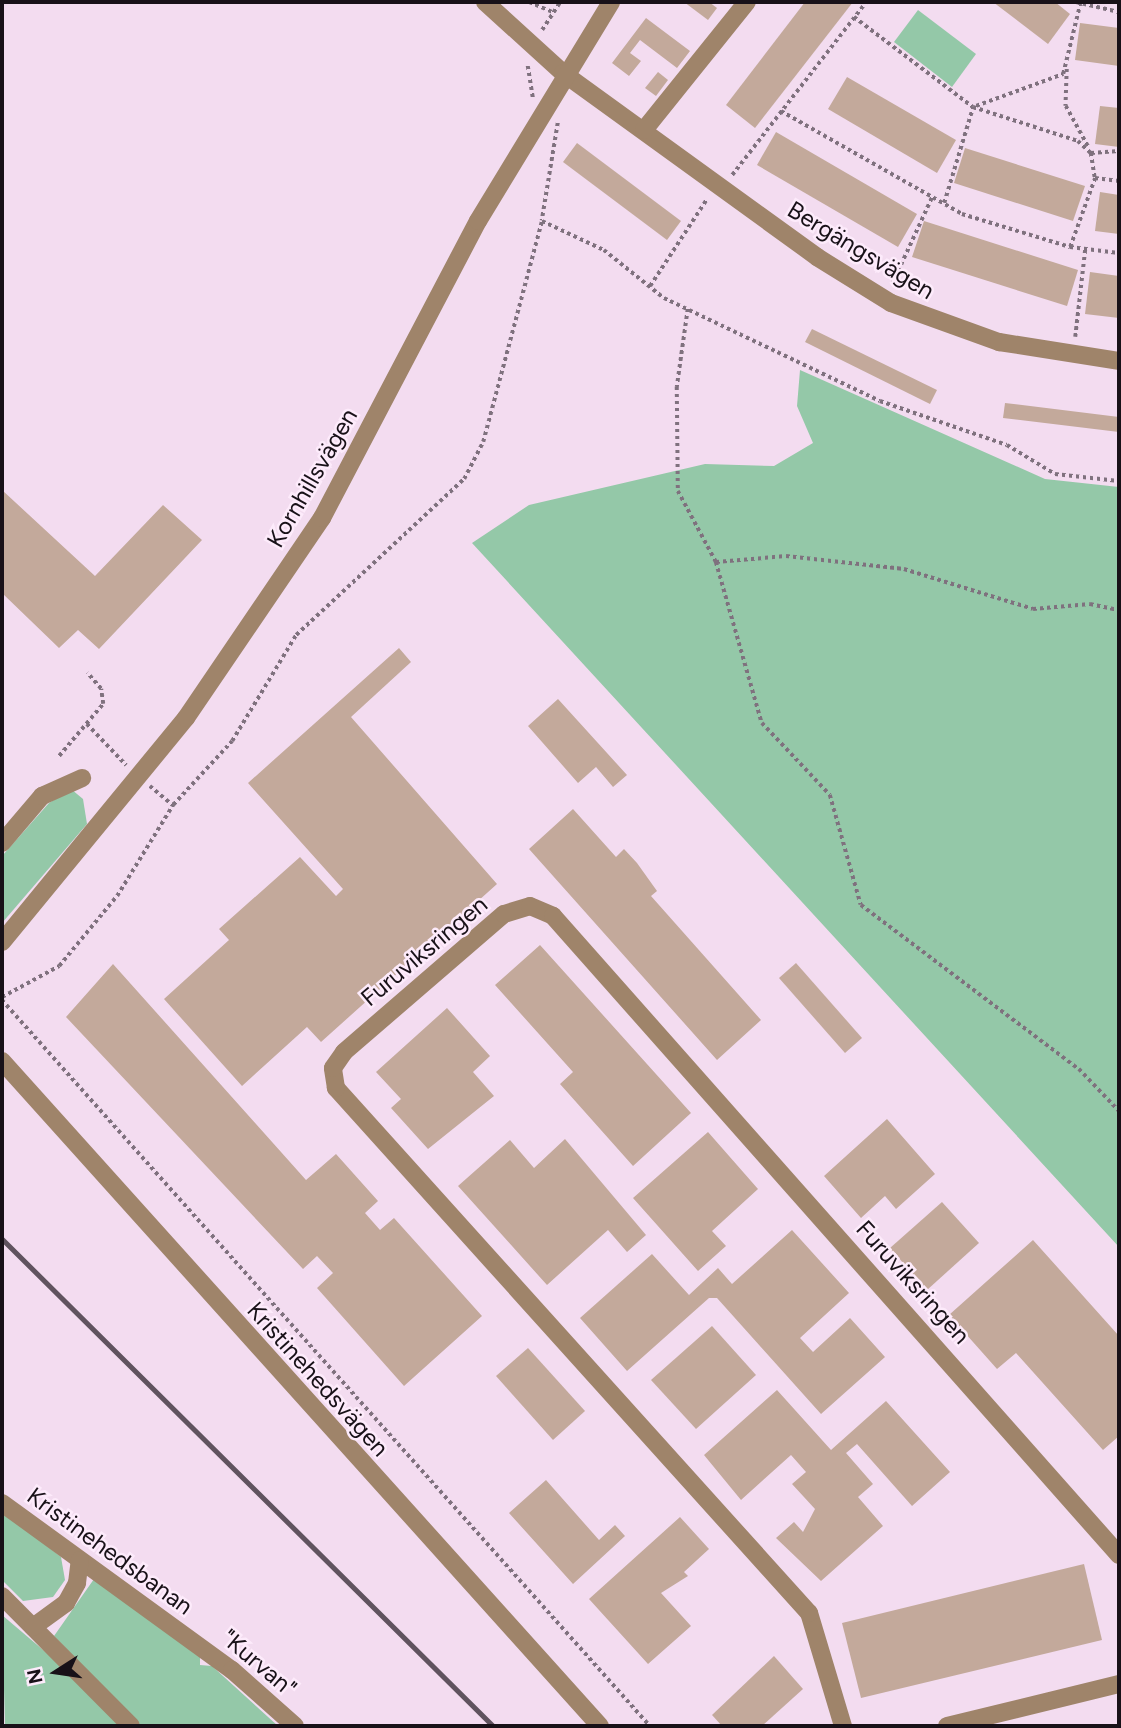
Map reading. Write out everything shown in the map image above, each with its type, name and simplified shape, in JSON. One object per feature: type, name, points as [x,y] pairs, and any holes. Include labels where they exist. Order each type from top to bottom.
[{"type":"street","name":"Bergängsvägen","points":[[485,2],[564,73],[722,188],[885,299],[963,333],[1073,355],[1119,361]]},
{"type":"street","name":"Kornhillsvägen","points":[[2,942],[186,718],[322,518],[544,107],[611,2]]},
{"type":"street","points":[[644,130],[747,2]]},
{"type":"street","points":[[2,842],[43,796],[82,778]]},
{"type":"street","name":"Furuviksringen","points":[[843,1726],[808,1613],[336,1088],[333,1068],[344,1052],[504,914],[530,906],[554,916],[1119,1555]]},
{"type":"street","name":"Kristinehedsvägen","points":[[2,1061],[600,1726]]},
{"type":"street","name":"Kristinehedsbanan","points":[[2,1503],[190,1639]]},
{"type":"street","points":[[33,1627],[66,1603],[78,1583],[80,1560]]},
{"type":"street","points":[[2,1596],[131,1726]]},
{"type":"street","name":"\"Kurvan\"","points":[[190,1639],[295,1726]]},
{"type":"street","points":[[947,1726],[1119,1684]]},
{"type":"path","points":[[529,2],[552,12]]},
{"type":"path","points":[[560,2],[527,58],[531,96],[544,107],[558,128],[542,221],[483,442],[464,479],[296,635],[232,741],[173,804],[117,896],[59,966],[2,998],[650,1726]]},
{"type":"path","points":[[650,286],[710,194],[722,188],[866,2]]},
{"type":"path","points":[[1070,247],[1096,178],[1091,153],[1066,106],[1068,67],[1078,3],[1119,12]]},
{"type":"path","points":[[854,17],[974,107],[1078,141],[1091,153],[1119,151]]},
{"type":"path","points":[[974,107],[1056,78],[1068,67]]},
{"type":"path","points":[[944,203],[974,107]]},
{"type":"path","points":[[782,111],[944,203],[1070,247],[1119,253]]},
{"type":"path","points":[[1096,178],[1119,181]]},
{"type":"path","points":[[885,299],[932,197]]},
{"type":"path","points":[[542,221],[604,250],[650,286],[688,309],[880,401],[1007,445],[1055,474],[1119,481]]},
{"type":"path","points":[[1073,355],[1085,249]]},
{"type":"path","points":[[688,309],[677,387],[678,491],[716,562],[762,723],[830,795],[861,905],[1079,1069],[1119,1111]]},
{"type":"path","points":[[716,562],[786,556],[904,569],[1033,609],[1090,604],[1119,610]]},
{"type":"path","points":[[60,756],[103,704],[102,689],[87,674]]},
{"type":"green space","points":[[918,10],[976,54],[952,87],[894,42]]},
{"type":"green space","points":[[800,370],[1045,479],[1119,487],[1119,1247],[472,543],[529,505],[705,464],[774,466],[813,443],[797,406]]},
{"type":"green space","points":[[71,789],[83,799],[87,824],[2,923],[2,856],[49,803]]},
{"type":"green space","points":[[2,1510],[61,1557],[65,1580],[53,1597],[23,1601],[2,1580]]},
{"type":"green space","points":[[94,1579],[200,1657],[200,1665],[212,1666],[278,1726],[140,1726],[54,1636]]},
{"type":"green space","points":[[2,1615],[82,1683],[123,1726],[5,1726]]},
{"type":"building","points":[[684,2],[709,2],[717,8],[708,20]]},
{"type":"building","points":[[805,2],[853,2],[755,128],[726,105]]},
{"type":"building","points":[[993,2],[1055,2],[1070,14],[1048,44]]},
{"type":"building","points":[[646,18],[690,51],[677,68],[640,40],[630,53],[641,61],[629,76],[612,63]]},
{"type":"building","points":[[1080,23],[1119,28],[1119,66],[1075,60]]},
{"type":"building","points":[[658,72],[668,80],[656,96],[645,88]]},
{"type":"building","points":[[847,77],[956,140],[937,173],[828,109]]},
{"type":"building","points":[[1100,106],[1119,108],[1119,147],[1095,144]]},
{"type":"building","points":[[776,132],[917,214],[898,247],[757,165]]},
{"type":"building","points":[[577,143],[681,221],[667,240],[563,162]]},
{"type":"building","points":[[965,148],[1085,186],[1073,221],[954,183]]},
{"type":"building","points":[[1100,192],[1119,195],[1119,234],[1095,231]]},
{"type":"building","points":[[924,221],[1078,270],[1067,306],[912,257]]},
{"type":"building","points":[[1090,272],[1119,276],[1119,318],[1085,314]]},
{"type":"building","points":[[812,329],[937,390],[930,404],[805,342]]},
{"type":"building","points":[[1005,403],[1119,417],[1119,432],[1003,418]]},
{"type":"building","points":[[2,490],[95,576],[163,505],[202,540],[99,649],[78,630],[59,648],[2,593]]},
{"type":"building","points":[[399,648],[411,662],[351,717],[497,884],[321,1042],[307,1027],[242,1086],[164,999],[229,940],[219,929],[300,857],[336,896],[343,889],[248,783]]},
{"type":"building","points":[[558,699],[627,775],[613,787],[596,767],[578,783],[528,726]]},
{"type":"building","points":[[573,809],[616,857],[624,849],[637,863],[657,891],[651,896],[761,1020],[717,1060],[529,849]]},
{"type":"building","points":[[540,945],[691,1113],[633,1166],[560,1084],[573,1072],[495,985]]},
{"type":"building","points":[[796,963],[862,1038],[845,1053],[779,978]]},
{"type":"building","points":[[113,964],[306,1180],[336,1154],[378,1201],[365,1213],[380,1230],[394,1218],[482,1316],[404,1386],[317,1288],[333,1273],[317,1256],[303,1269],[66,1017]]},
{"type":"building","points":[[447,1008],[490,1056],[473,1072],[494,1096],[428,1149],[391,1108],[401,1099],[376,1072]]},
{"type":"building","points":[[887,1119],[935,1174],[896,1209],[885,1196],[861,1218],[824,1176]]},
{"type":"building","points":[[708,1132],[758,1189],[712,1231],[726,1246],[698,1271],[633,1198]]},
{"type":"building","points":[[565,1139],[646,1235],[627,1252],[608,1230],[547,1285],[458,1186],[510,1140],[534,1168]]},
{"type":"building","points":[[942,1202],[979,1243],[927,1290],[890,1248]]},
{"type":"building","points":[[792,1230],[849,1293],[800,1338],[813,1352],[850,1318],[885,1357],[821,1414],[717,1298],[709,1298],[627,1371],[580,1318],[652,1254],[689,1295],[718,1268],[732,1284]]},
{"type":"building","points":[[1033,1240],[1119,1336],[1119,1436],[1103,1450],[1016,1353],[997,1369],[949,1315]]},
{"type":"building","points":[[712,1326],[756,1375],[696,1429],[651,1380]]},
{"type":"building","points":[[528,1348],[585,1411],[553,1440],[496,1376]]},
{"type":"building","points":[[777,1390],[831,1450],[886,1401],[950,1472],[912,1506],[857,1444],[846,1453],[873,1484],[858,1497],[883,1526],[821,1581],[776,1538],[794,1522],[803,1532],[815,1509],[792,1484],[806,1472],[791,1455],[741,1500],[704,1455]]},
{"type":"building","points":[[546,1480],[599,1540],[615,1525],[625,1536],[573,1584],[509,1513]]},
{"type":"building","points":[[680,1517],[709,1549],[684,1572],[688,1576],[661,1593],[691,1626],[648,1664],[589,1599]]},
{"type":"building","points":[[1084,1564],[1102,1640],[861,1698],[842,1623]]},
{"type":"building","points":[[774,1656],[803,1689],[762,1726],[722,1726],[712,1715]]},
{"type":"railway","points":[[2,1239],[493,1726]]}]
